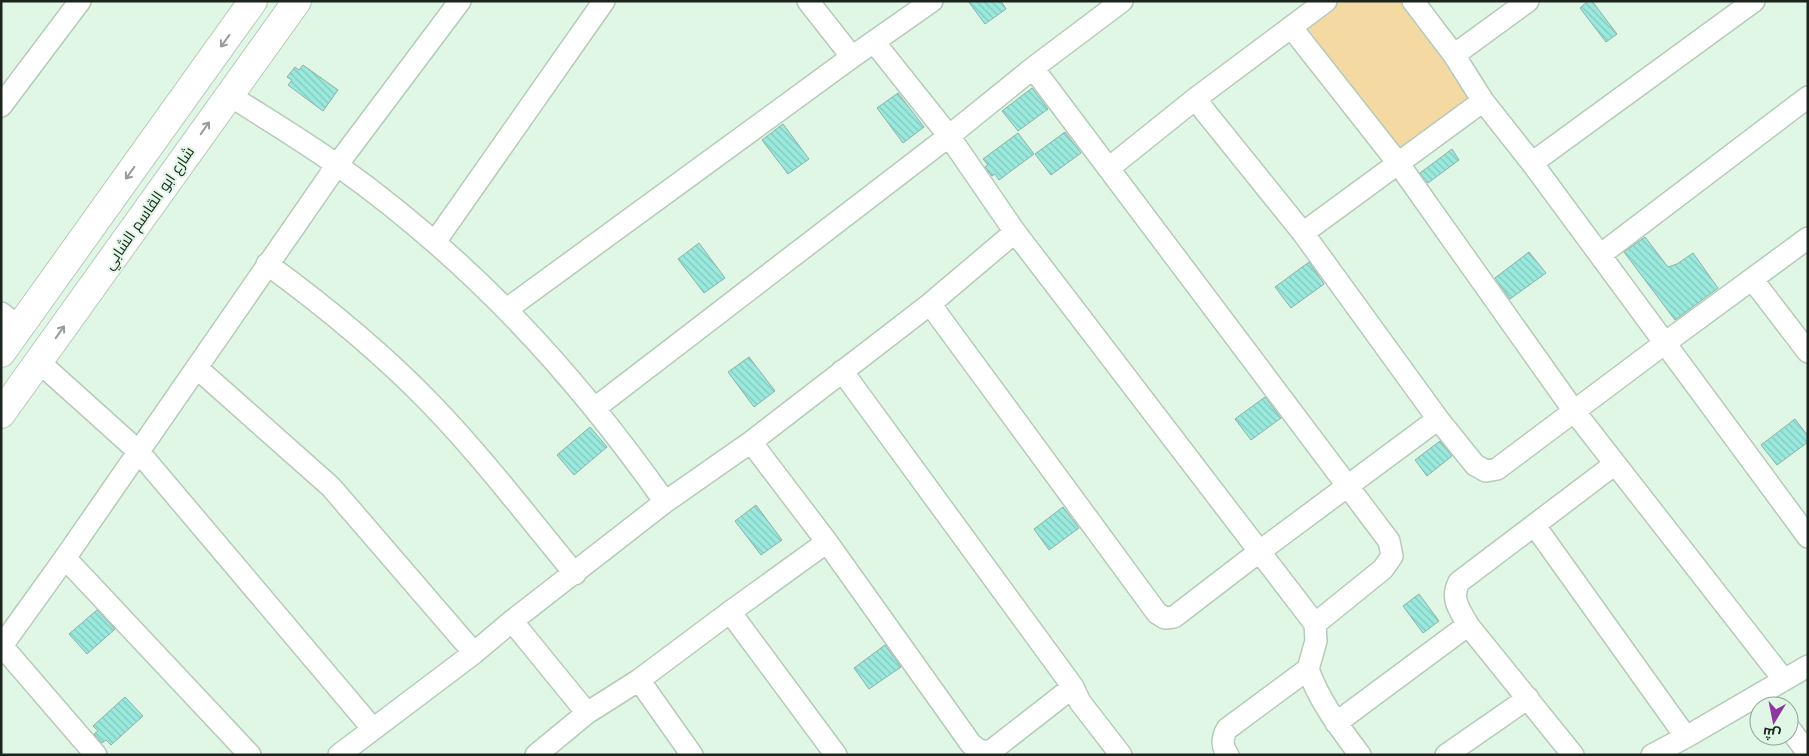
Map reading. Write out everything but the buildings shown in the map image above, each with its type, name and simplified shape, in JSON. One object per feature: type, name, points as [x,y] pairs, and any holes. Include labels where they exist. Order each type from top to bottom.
[{"type":"main road","points":[[1,353],[10,320],[253,1]]},
{"type":"main road","name":"شارع ابو القاسم الشابي","points":[[1,414],[297,1]]},
{"type":"street","points":[[96,755],[1,646],[65,558],[337,165],[460,1]]},
{"type":"street","points":[[435,242],[604,1]]},
{"type":"street","points":[[808,1],[852,57]]},
{"type":"street","points":[[507,309],[852,57],[932,1]]},
{"type":"street","points":[[595,408],[1122,1]]},
{"type":"street","points":[[1109,168],[1195,99],[1326,1]]},
{"type":"street","points":[[1412,1],[1454,56],[1483,101],[1532,163],[1808,537]]},
{"type":"street","points":[[1454,56],[1528,1]]},
{"type":"street","points":[[1532,163],[1754,1]]},
{"type":"street","points":[[1,106],[74,4]]},
{"type":"street","points":[[1291,27],[1398,163],[1574,411],[1784,680]]},
{"type":"street","points":[[874,42],[949,136],[1015,232],[1315,624],[1316,641],[1308,669],[1315,690],[1360,755]]},
{"type":"street","points":[[1033,68],[1388,540],[1392,556],[1383,569],[1315,624]]},
{"type":"street","points":[[229,95],[284,129],[387,202],[435,242],[507,309],[595,408],[665,502]]},
{"type":"street","points":[[1600,255],[1808,97]]},
{"type":"street","points":[[1195,99],[1303,233],[1438,420],[1475,465],[1486,471],[1497,469],[1808,238]]},
{"type":"street","points":[[1303,233],[1483,101]]},
{"type":"street","points":[[339,755],[474,654],[512,621],[575,574],[665,502],[751,442],[930,304],[1015,232]]},
{"type":"street","points":[[268,264],[353,330],[394,366],[469,444],[575,574]]},
{"type":"street","points":[[1752,280],[1808,352]]},
{"type":"street","points":[[930,304],[1157,612],[1165,618],[1174,617],[1347,486],[1438,420]]},
{"type":"street","points":[[39,362],[138,451],[373,729]]},
{"type":"street","points":[[197,368],[330,487],[474,654]]},
{"type":"street","points":[[842,371],[1073,687],[1080,702],[1122,755]]},
{"type":"street","points":[[751,442],[827,542],[971,744],[980,752],[991,751],[1073,687]]},
{"type":"street","points":[[1573,755],[1468,625],[1456,602],[1455,590],[1459,582],[1615,464]]},
{"type":"street","points":[[1535,526],[1686,737]]},
{"type":"street","points":[[541,753],[588,713],[639,680],[827,542]]},
{"type":"street","points":[[65,558],[250,755]]},
{"type":"street","points":[[730,612],[836,755]]},
{"type":"street","points":[[512,621],[588,713]]},
{"type":"street","points":[[1336,722],[1468,625]]},
{"type":"street","points":[[1771,696],[1784,680],[1808,666]]},
{"type":"street","points":[[1228,755],[1222,738],[1227,729],[1308,669]]},
{"type":"street","points":[[639,680],[692,755]]},
{"type":"street","points":[[1446,755],[1528,698]]},
{"type":"street","points":[[1652,755],[1749,708]]},
{"type":"street","points":[[1799,741],[1808,753]]},
{"type":"shaded area","points":[[1326,1],[1411,1],[1483,101],[1398,163],[1291,27]]}]
